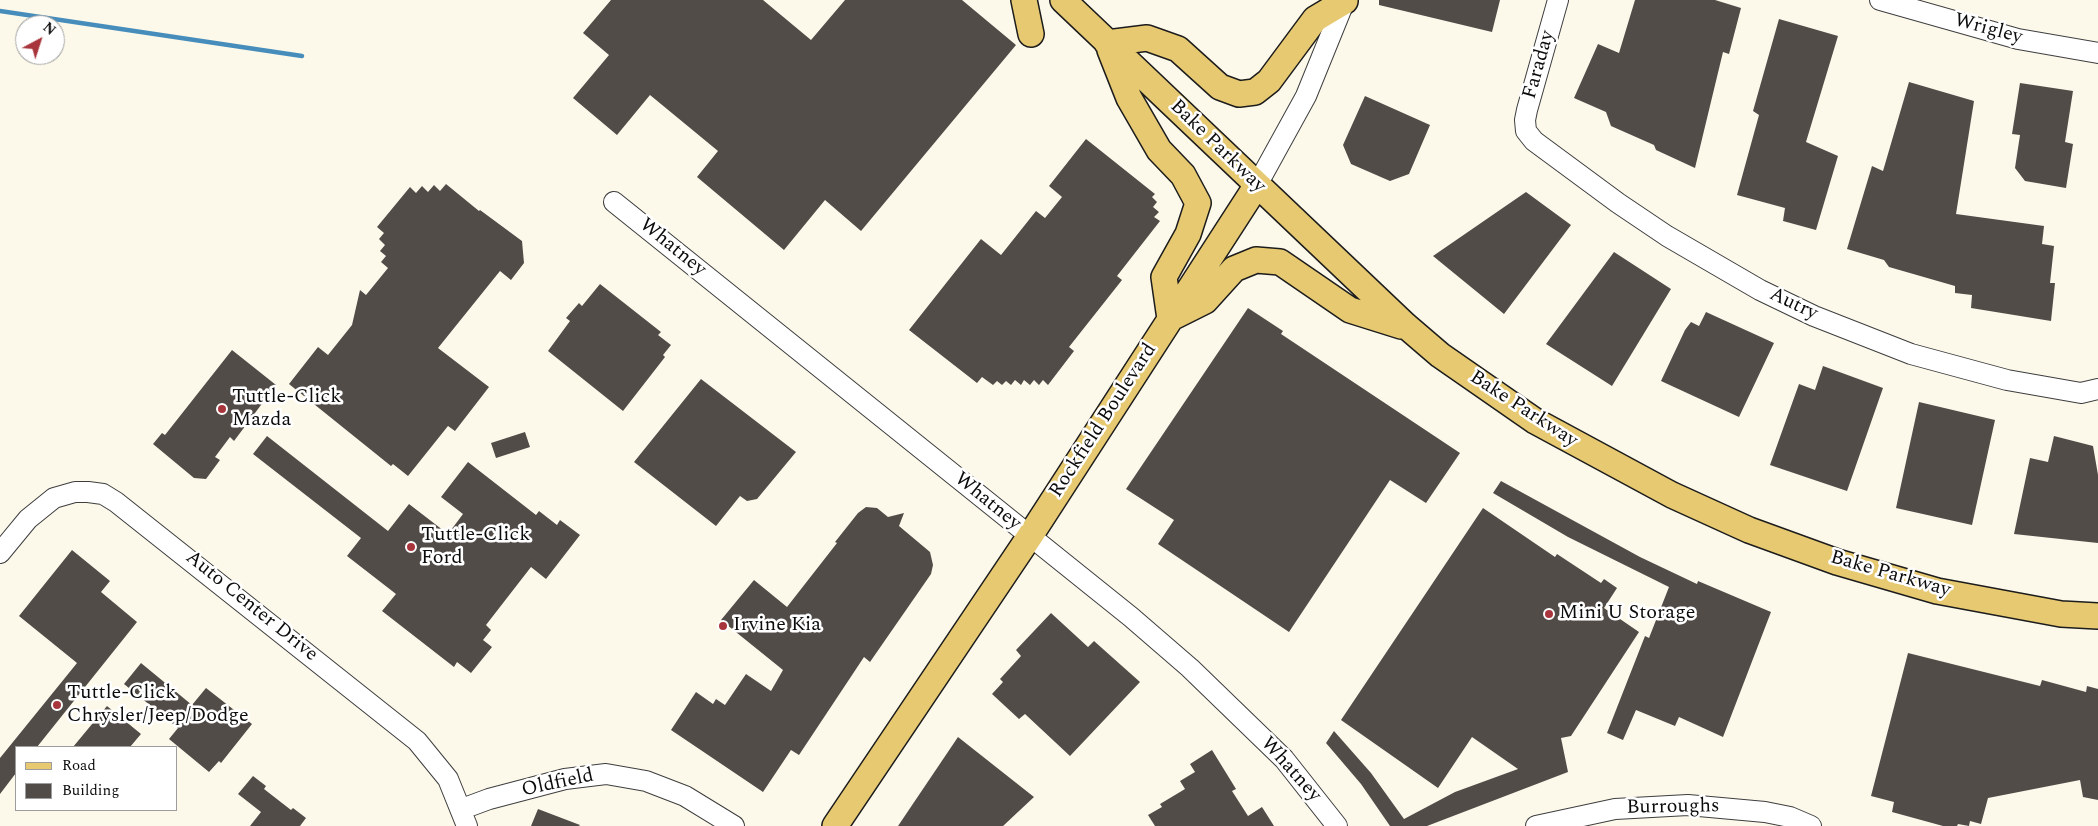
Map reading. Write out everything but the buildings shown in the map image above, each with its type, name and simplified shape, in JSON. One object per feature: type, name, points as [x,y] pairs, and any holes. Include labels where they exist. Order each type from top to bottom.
[{"type":"main road","points":[[1024,0],[1031,34]]},
{"type":"main road","name":"Bake Parkway","points":[[1063,0],[1408,328],[1440,355],[1535,421],[1672,495],[1749,530],[1837,562],[1936,591],[2061,614],[2098,616]]},
{"type":"main road","points":[[1345,1],[1316,19],[1270,81],[1255,92],[1238,94],[1220,88],[1178,49],[1147,38],[1107,43],[1129,98],[1159,150],[1183,175],[1198,203],[1188,234],[1164,277],[1170,319],[1205,301],[1234,269],[1256,260],[1280,262],[1350,310],[1408,328]]},
{"type":"main road","name":"Rockfield Boulevard","points":[[835,826],[1030,536],[1257,185]]},
{"type":"street","name":"Faraday","points":[[1526,131],[1526,115],[1558,0]]},
{"type":"street","name":"Wrigley","points":[[1880,0],[2018,39],[2098,53]]},
{"type":"street","name":"Rockfield Boulevard","points":[[1257,185],[1306,96],[1345,1]]},
{"type":"street","name":"Autry","points":[[1526,131],[1534,141],[1667,236],[1760,290],[1814,316],[1911,354],[1966,370],[2007,380],[2081,393],[2098,389]]},
{"type":"street","name":"Whatney","points":[[614,202],[1132,616],[1190,668],[1284,759],[1337,826]]},
{"type":"street","name":"Auto Center Drive","points":[[0,553],[32,515],[54,498],[75,492],[88,492],[110,498],[133,514],[404,730],[436,762],[448,779],[465,818]]},
{"type":"street","name":"Oldfield","points":[[465,818],[489,800],[565,779],[606,774],[646,780],[685,796],[734,826]]},
{"type":"street","name":"Burroughs","points":[[1536,826],[1607,810],[1688,805],[1765,812],[1790,817],[1811,826]]},
{"type":"waterway","points":[[0,11],[302,56]]},
{"type":"place","name":"Tuttle-Click Mazda","points":[[222,409]]},
{"type":"place","name":"Tuttle-Click Ford","points":[[411,547]]},
{"type":"place","name":"Mini U Storage","points":[[1549,614]]},
{"type":"place","name":"Irvine Kia","points":[[723,626]]},
{"type":"place","name":"Tuttle-Click Chrysler/Jeep/Dodge","points":[[57,705]]}]
